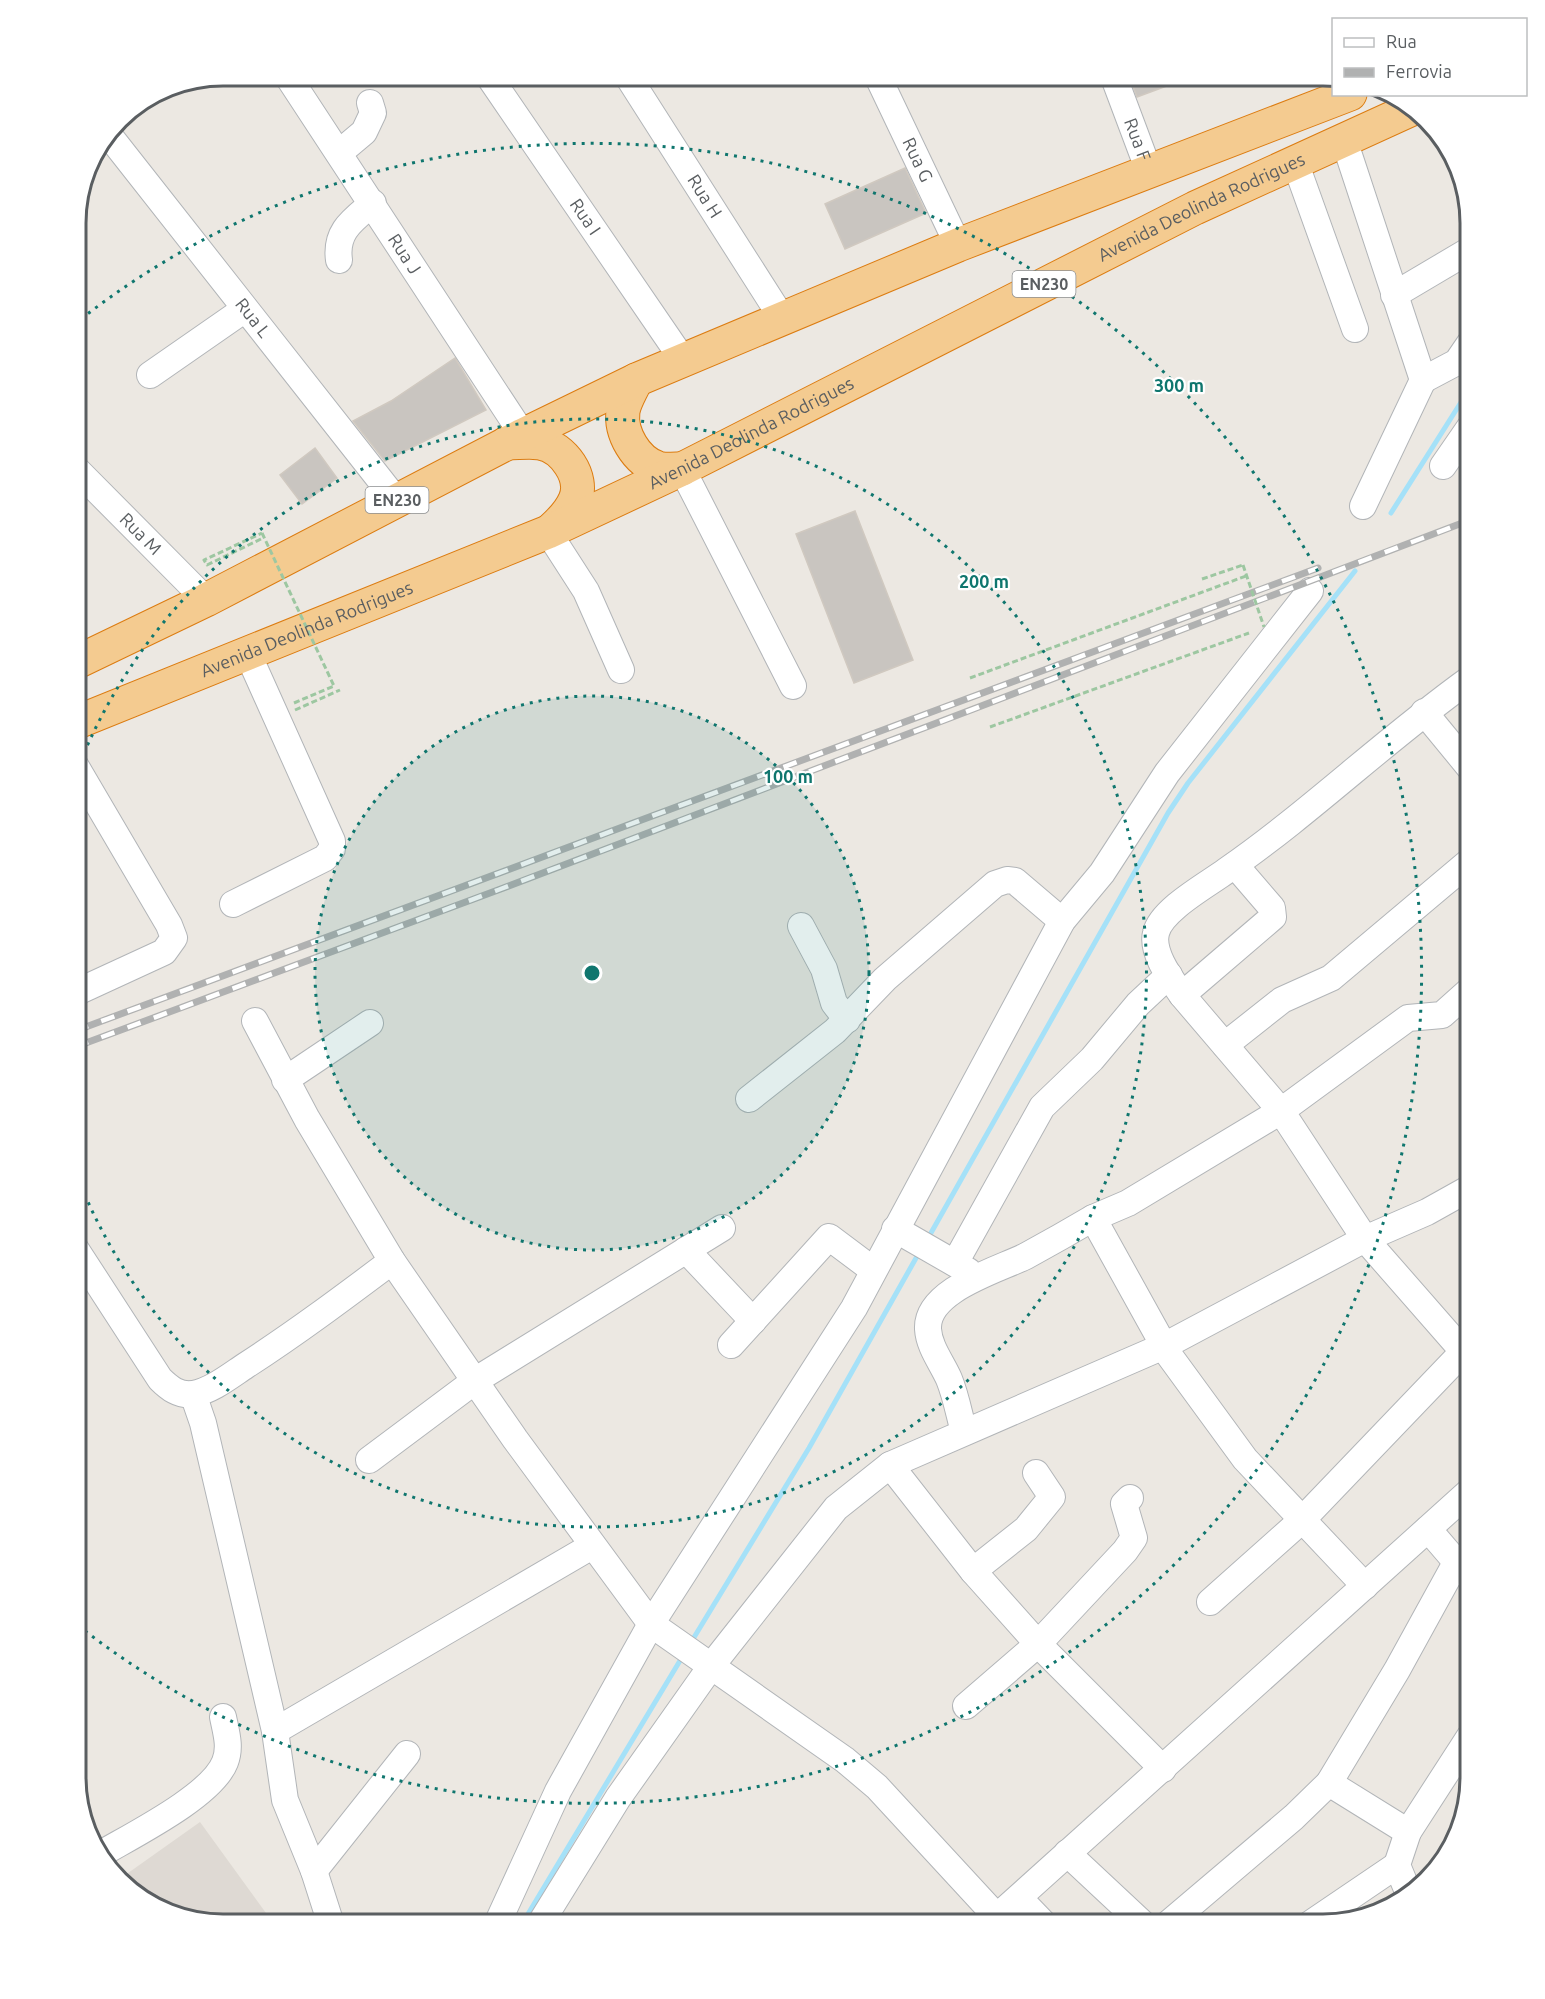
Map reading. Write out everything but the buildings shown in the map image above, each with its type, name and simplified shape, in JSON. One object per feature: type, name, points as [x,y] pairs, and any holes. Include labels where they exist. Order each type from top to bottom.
[{"type":"highway","name":"EN230","points":[[86,658],[206,600],[515,439],[636,380],[958,245],[1345,96]]},
{"type":"highway","name":"Avenida Deolinda Rodrigues","points":[[86,719],[548,532],[682,469],[1110,251],[1404,113]]},
{"type":"highway","points":[[636,380],[623,411],[624,429],[632,448],[644,460],[658,468],[682,469]]},
{"type":"highway","points":[[515,439],[541,443],[562,454],[572,469],[577,486],[576,499],[564,518],[548,532]]},
{"type":"street","name":"Rua J","points":[[294,86],[373,203],[515,439]]},
{"type":"street","name":"Rua I","points":[[496,86],[683,360]]},
{"type":"street","name":"Rua H","points":[[634,86],[782,318]]},
{"type":"street","name":"Rua G","points":[[882,86],[958,245]]},
{"type":"street","name":"Rua F","points":[[1117,86],[1149,171]]},
{"type":"street","points":[[339,153],[364,132],[373,113],[370,103]]},
{"type":"street","name":"Rua L","points":[[113,140],[396,500]]},
{"type":"street","points":[[1344,140],[1423,380]]},
{"type":"street","points":[[1295,162],[1355,329]]},
{"type":"street","points":[[339,260],[337,247],[343,229],[373,203]]},
{"type":"street","points":[[1394,295],[1460,256]]},
{"type":"street","points":[[150,375],[245,309]]},
{"type":"street","points":[[1364,506],[1423,380],[1452,366],[1460,356]]},
{"type":"street","points":[[1443,466],[1460,441]]},
{"type":"street","points":[[682,469],[793,686]]},
{"type":"street","name":"Rua M","points":[[86,479],[206,600]]},
{"type":"street","points":[[548,532],[586,591],[621,670]]},
{"type":"street","points":[[502,1914],[554,1799],[651,1624],[854,1308],[873,1270],[901,1233],[1062,921],[1102,873],[1167,773],[1310,591]]},
{"type":"street","points":[[233,904],[325,858],[332,849],[332,841],[248,654]]},
{"type":"street","points":[[1460,686],[1424,712],[1235,865],[1170,911],[1160,922],[1155,944],[1175,985],[1281,1111],[1365,1239],[1460,1347]]},
{"type":"street","points":[[1424,712],[1460,756]]},
{"type":"street","points":[[86,784],[174,938],[164,952],[86,988]]},
{"type":"street","points":[[948,1259],[1000,1185],[1041,1107],[1092,1059],[1138,1004],[1175,985],[1273,917],[1272,908],[1235,865]]},
{"type":"street","points":[[1226,1045],[1282,1000],[1331,978],[1460,869]]},
{"type":"street","points":[[748,1099],[847,1020],[885,979],[995,884],[1007,880],[1015,881],[1062,921]]},
{"type":"street","points":[[801,926],[824,969],[834,1003],[847,1020]]},
{"type":"street","points":[[964,1432],[950,1381],[930,1343],[927,1327],[933,1310],[943,1298],[978,1277],[1024,1257],[1094,1218],[1128,1203],[1281,1111],[1402,1022],[1417,1016],[1442,1015],[1460,1001]]},
{"type":"street","points":[[255,1021],[285,1080],[392,1261],[592,1546],[651,1624],[845,1760],[877,1787],[988,1914]]},
{"type":"street","points":[[285,1080],[370,1023]]},
{"type":"street","points":[[546,1914],[704,1661],[836,1508],[890,1465],[1164,1346],[1365,1239],[1427,1212],[1460,1194]]},
{"type":"street","points":[[1094,1218],[1164,1346],[1245,1459],[1365,1586]]},
{"type":"street","points":[[369,1460],[476,1380],[722,1228]]},
{"type":"street","points":[[901,1233],[978,1277]]},
{"type":"street","points":[[731,1345],[829,1237],[873,1270]]},
{"type":"street","points":[[686,1250],[753,1322]]},
{"type":"street","points":[[86,1265],[160,1379],[170,1388],[183,1394],[193,1394],[220,1382],[298,1333],[392,1261]]},
{"type":"street","points":[[1210,1602],[1302,1520],[1460,1362]]},
{"type":"street","points":[[193,1394],[203,1423],[275,1731],[279,1774],[285,1800],[314,1871],[328,1914]]},
{"type":"street","points":[[890,1465],[973,1571],[1038,1644],[1163,1770]]},
{"type":"street","points":[[973,1571],[1026,1529],[1052,1497],[1036,1473]]},
{"type":"street","points":[[966,1706],[1038,1644],[1134,1538],[1124,1504],[1130,1498]]},
{"type":"street","points":[[1000,1914],[1163,1770],[1460,1500]]},
{"type":"street","points":[[1428,1529],[1460,1564]]},
{"type":"street","points":[[275,1731],[592,1546]]},
{"type":"street","points":[[1180,1914],[1294,1817],[1329,1783],[1397,1670],[1460,1579]]},
{"type":"street","points":[[108,1850],[205,1788],[224,1764],[228,1747],[223,1717]]},
{"type":"street","points":[[1325,1914],[1397,1865],[1408,1832],[1460,1751]]},
{"type":"street","points":[[314,1871],[407,1754]]},
{"type":"street","points":[[1329,1783],[1408,1832]]},
{"type":"street","points":[[1067,1854],[1132,1914]]},
{"type":"street","points":[[1397,1865],[1405,1885]]},
{"type":"street","points":[[1019,1898],[1034,1914]]},
{"type":"path","points":[[261,539],[207,565],[204,560],[262,533],[334,686],[286,706]]},
{"type":"path","points":[[990,727],[1264,627],[1243,566],[1202,579]]},
{"type":"path","points":[[970,678],[1246,576]]},
{"type":"path","points":[[290,712],[340,690]]},
{"type":"shaded area","points":[[200,1822],[267,1914],[223,1914],[187,1909],[154,1895],[127,1874]]},
{"type":"waterway","points":[[1391,513],[1460,404]]},
{"type":"waterway","points":[[927,1240],[1168,813],[1188,783],[1355,571]]},
{"type":"waterway","points":[[690,1644],[809,1448],[920,1251]]},
{"type":"waterway","points":[[528,1914],[684,1654]]},
{"type":"railway","points":[[86,1043],[498,890],[1460,524]]},
{"type":"railway","points":[[86,1027],[1318,568]]}]
